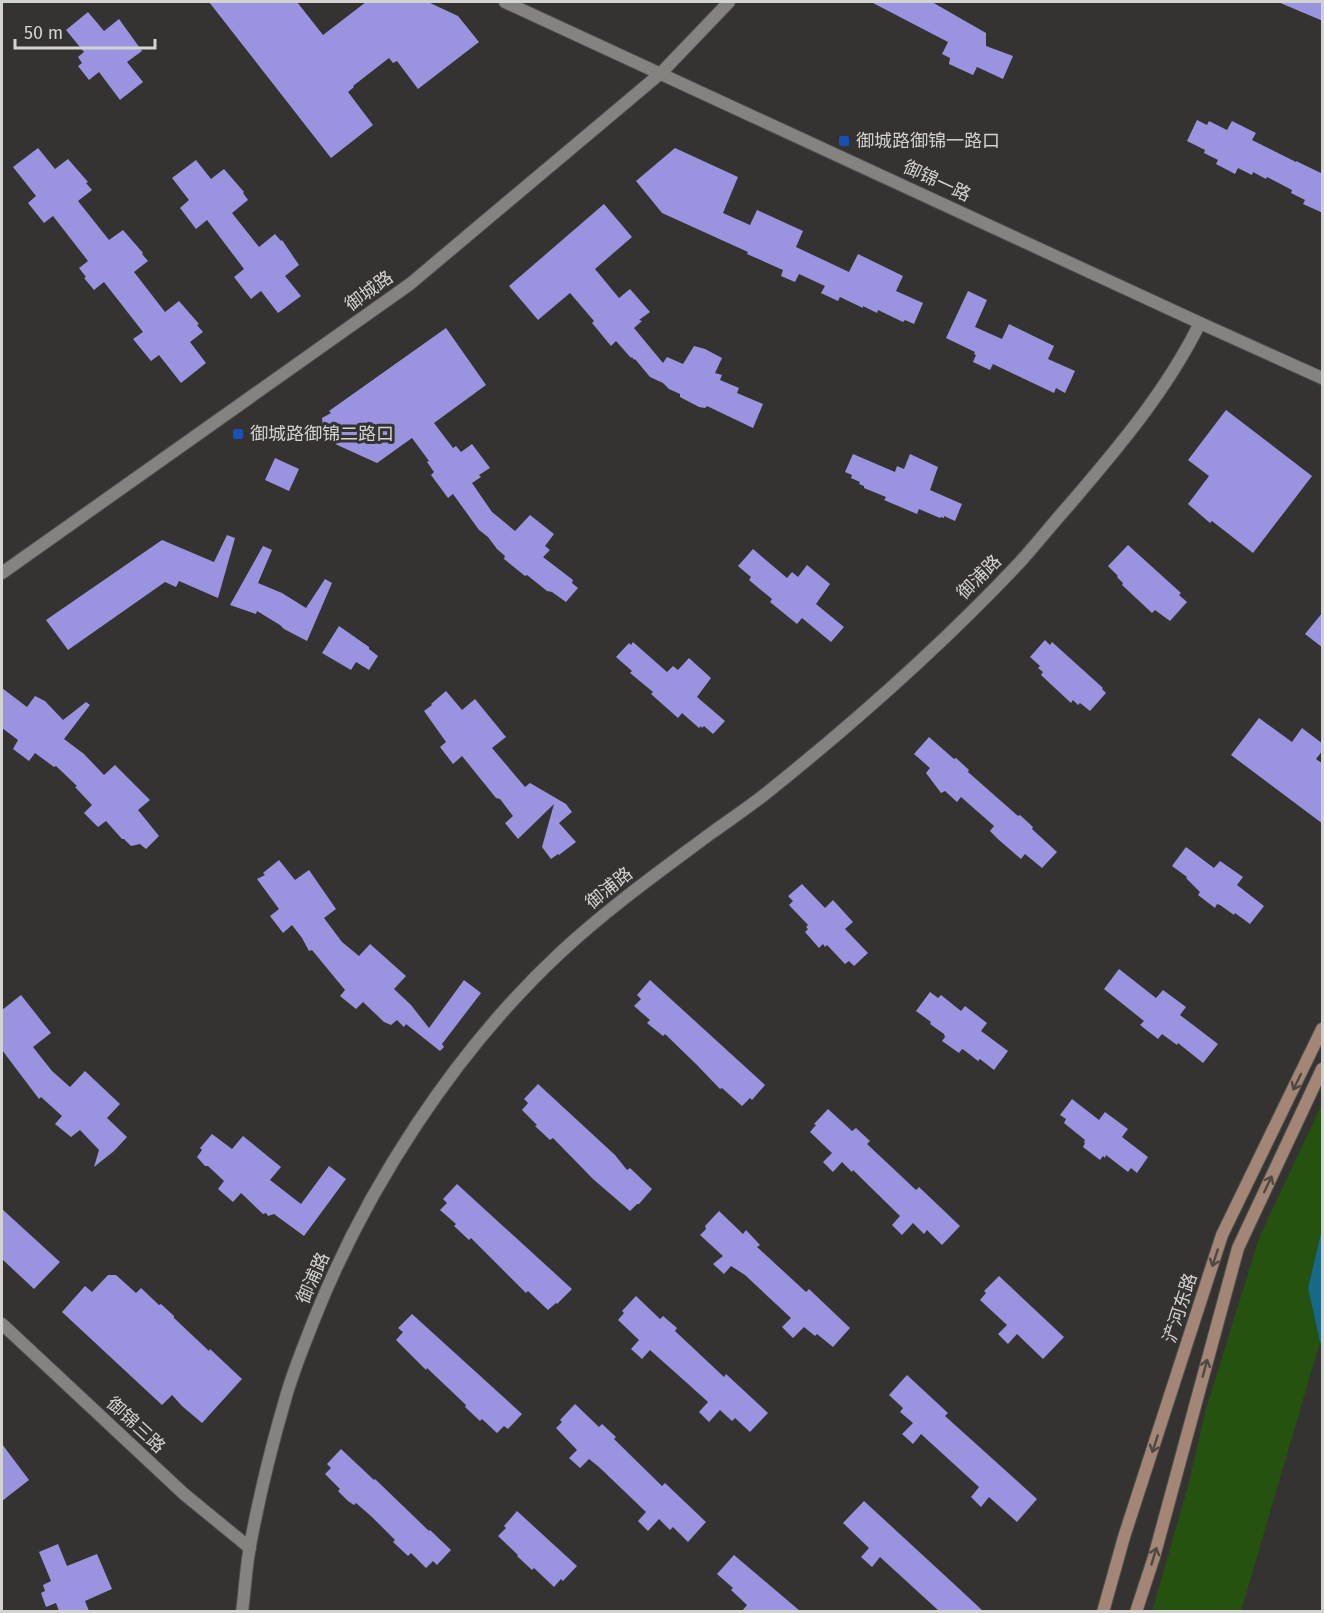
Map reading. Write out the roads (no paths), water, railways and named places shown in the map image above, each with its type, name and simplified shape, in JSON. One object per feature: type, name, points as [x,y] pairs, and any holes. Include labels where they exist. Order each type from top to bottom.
[{"type":"main road","name":"浐河东路","points":[[1102,1611],[1222,1235],[1323,1029]]},
{"type":"main road","points":[[1136,1611],[1154,1557],[1238,1248],[1323,1070]]},
{"type":"street","name":"御锦一路","points":[[505,2],[1323,378]]},
{"type":"street","name":"御城路","points":[[2,573],[410,284],[661,73],[729,2]]},
{"type":"street","name":"御浦路","points":[[242,1611],[250,1548],[286,1397],[299,1357],[350,1241],[400,1150],[458,1068],[502,1013],[560,953],[648,879],[759,799],[833,739],[903,676],[1021,560],[1103,466],[1133,427],[1187,350],[1200,323]]},
{"type":"street","name":"御锦三路","points":[[2,1324],[183,1494],[250,1548]]},
{"type":"water","points":[[1322,1229],[1322,1346],[1308,1288]]},
{"type":"place","name":"御城路御锦一路口","points":[[844,141]]},
{"type":"place","name":"御城路御锦二路口","points":[[238,434]]}]
